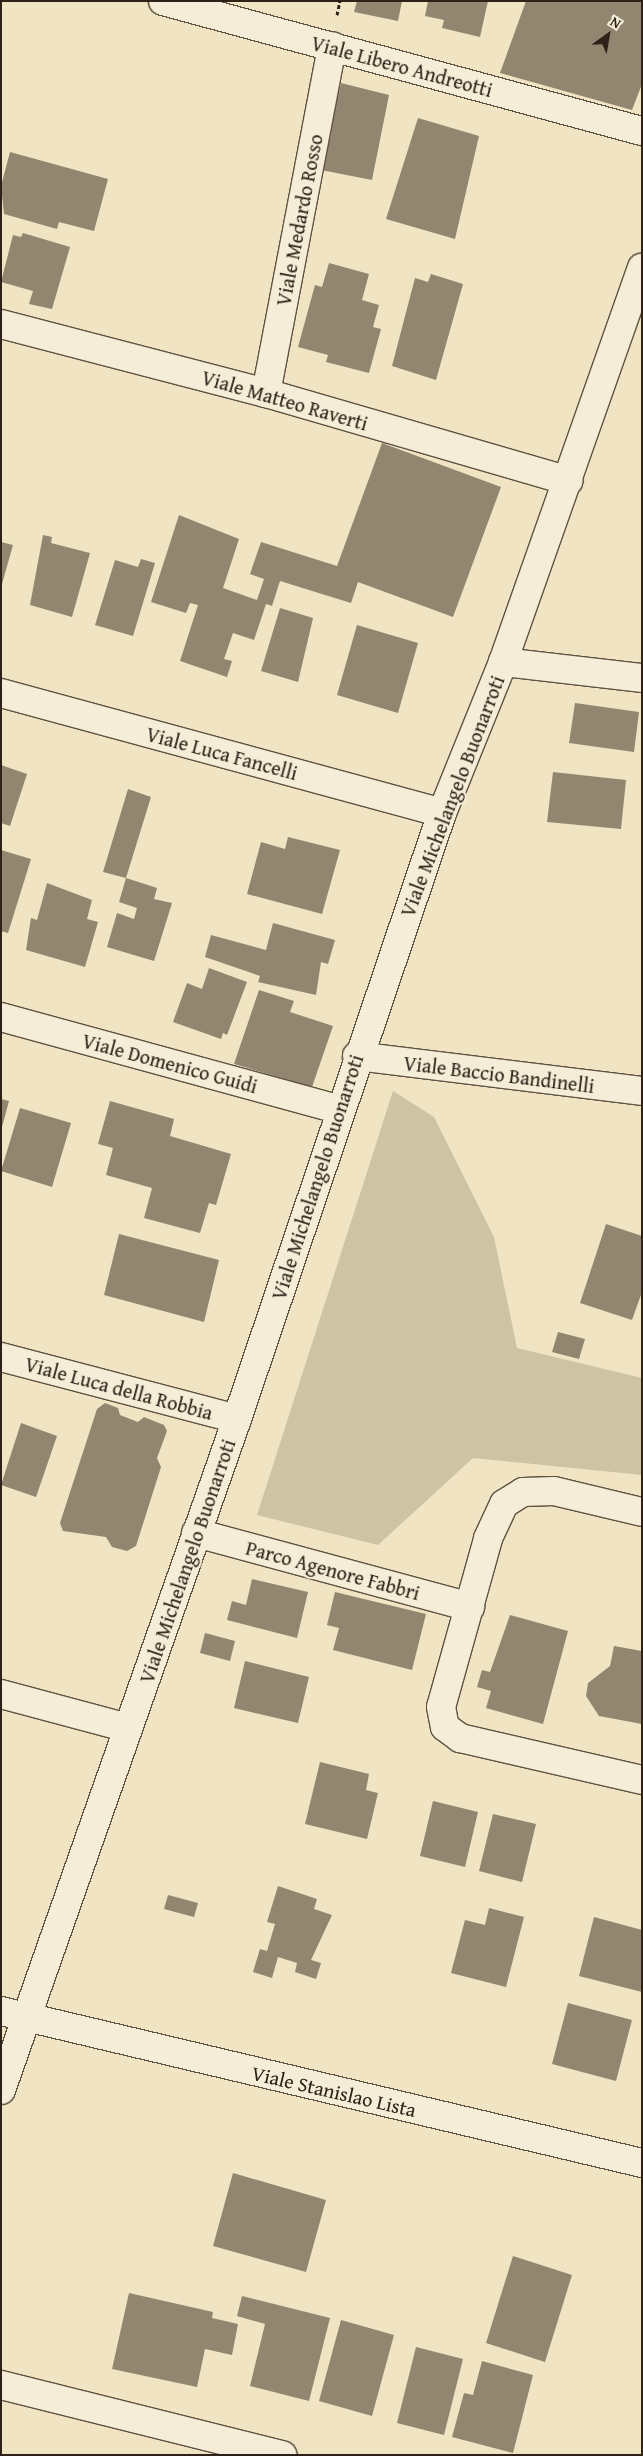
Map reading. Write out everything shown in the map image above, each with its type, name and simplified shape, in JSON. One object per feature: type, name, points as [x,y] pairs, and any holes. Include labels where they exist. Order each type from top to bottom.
[{"type":"street","name":"Viale Libero Andreotti","points":[[163,1],[642,131]]},
{"type":"street","name":"Viale Medardo Rosso","points":[[266,393],[332,46]]},
{"type":"street","name":"Viale Michelangelo Buonarroti","points":[[1,2090],[14,2015],[128,1728],[236,1420],[338,1109],[442,812],[503,662],[568,481],[631,332],[642,268]]},
{"type":"street","name":"Viale Matteo Raverti","points":[[1,324],[266,393],[568,481]]},
{"type":"street","points":[[503,662],[642,678]]},
{"type":"street","name":"Viale Luca Fancelli","points":[[1,693],[442,812]]},
{"type":"street","name":"Viale Domenico Guidi","points":[[1,1018],[338,1109]]},
{"type":"street","name":"Viale Baccio Bandinelli","points":[[357,1056],[642,1092]]},
{"type":"street","name":"Viale Luca della Robbia","points":[[1,1356],[236,1420]]},
{"type":"street","points":[[642,1512],[554,1492],[523,1492],[504,1504],[488,1539],[441,1707],[445,1727],[460,1738],[642,1780]]},
{"type":"street","name":"Parco Agenore Fabbri","points":[[196,1533],[470,1607]]},
{"type":"street","points":[[1,1694],[128,1728]]},
{"type":"street","name":"Viale Stanislao Lista","points":[[14,2015],[642,2163]]},
{"type":"street","points":[[1,2385],[282,2455]]},
{"type":"shaded area","points":[[393,1091],[434,1117],[494,1237],[517,1348],[642,1378],[642,1475],[473,1458],[378,1545],[257,1515]]},
{"type":"building","points":[[357,1],[402,1],[398,21],[354,12]]},
{"type":"building","points":[[428,1],[488,1],[480,37],[442,28],[444,20],[425,16]]},
{"type":"building","points":[[526,1],[642,1],[642,84],[632,110],[500,73]]},
{"type":"building","points":[[341,83],[389,95],[372,180],[321,170]]},
{"type":"building","points":[[418,118],[479,136],[455,239],[386,219]]},
{"type":"building","points":[[10,152],[108,179],[94,231],[59,222],[57,229],[4,214],[1,186]]},
{"type":"building","points":[[23,233],[70,247],[52,309],[29,304],[33,291],[1,282],[13,235],[21,237]]},
{"type":"building","points":[[329,263],[369,274],[362,300],[379,305],[373,327],[381,329],[369,373],[326,362],[328,355],[298,347],[315,285],[322,287]]},
{"type":"building","points":[[431,274],[463,284],[436,380],[392,366],[415,278],[428,282]]},
{"type":"building","points":[[382,443],[501,487],[453,617],[358,582],[351,603],[280,581],[272,606],[266,604],[254,640],[233,633],[224,659],[232,661],[227,677],[180,661],[198,605],[190,603],[186,613],[151,602],[179,515],[239,539],[223,588],[257,600],[264,579],[250,574],[261,542],[337,566]]},
{"type":"building","points":[[43,535],[52,537],[51,543],[90,553],[72,617],[30,605]]},
{"type":"building","points":[[1,542],[13,545],[2,584],[1,584]]},
{"type":"building","points":[[141,559],[155,563],[133,636],[95,625],[115,560],[138,567]]},
{"type":"building","points":[[280,608],[313,618],[298,682],[261,671]]},
{"type":"building","points":[[357,625],[418,643],[398,713],[337,695]]},
{"type":"building","points":[[575,703],[639,712],[634,752],[569,743]]},
{"type":"building","points":[[1,765],[27,774],[10,826],[1,823]]},
{"type":"building","points":[[553,772],[626,780],[621,829],[547,822]]},
{"type":"building","points":[[128,789],[151,797],[126,878],[103,872]]},
{"type":"building","points":[[288,837],[340,850],[322,914],[247,894],[261,842],[285,849]]},
{"type":"building","points":[[1,850],[31,859],[8,933],[1,931]]},
{"type":"building","points":[[126,878],[157,888],[154,899],[172,903],[154,961],[107,947],[117,913],[134,919],[137,908],[119,902]]},
{"type":"building","points":[[47,883],[92,900],[87,919],[98,922],[85,967],[26,950],[31,918],[37,920]]},
{"type":"building","points":[[273,923],[335,940],[328,964],[321,962],[316,995],[258,982],[260,976],[205,957],[211,935],[266,950]]},
{"type":"building","points":[[209,968],[247,982],[227,1035],[223,1033],[221,1039],[173,1022],[187,983],[202,989]]},
{"type":"building","points":[[259,990],[294,1001],[290,1012],[333,1026],[312,1087],[234,1064]]},
{"type":"building","points":[[1,1099],[9,1101],[2,1127],[1,1127]]},
{"type":"building","points":[[110,1101],[174,1119],[170,1136],[231,1154],[216,1205],[209,1203],[200,1233],[144,1218],[152,1188],[106,1175],[113,1148],[98,1144]]},
{"type":"building","points":[[20,1108],[71,1123],[52,1187],[1,1171]]},
{"type":"building","points":[[606,1224],[642,1236],[642,1292],[632,1320],[580,1303]]},
{"type":"building","points":[[119,1234],[219,1260],[204,1322],[104,1295]]},
{"type":"building","points":[[558,1332],[585,1339],[579,1359],[552,1352]]},
{"type":"building","points":[[105,1403],[118,1408],[120,1415],[138,1422],[144,1417],[164,1425],[167,1431],[157,1458],[161,1467],[136,1546],[127,1551],[112,1547],[106,1537],[63,1531],[60,1523],[97,1409]]},
{"type":"building","points":[[21,1423],[57,1436],[36,1497],[1,1485]]},
{"type":"building","points":[[252,1579],[308,1592],[297,1638],[227,1620],[232,1601],[246,1605]]},
{"type":"building","points":[[335,1592],[426,1614],[412,1670],[333,1650],[339,1628],[327,1625]]},
{"type":"building","points":[[510,1615],[568,1631],[543,1724],[486,1708],[491,1691],[477,1687],[482,1670],[490,1672]]},
{"type":"building","points":[[205,1633],[235,1641],[230,1661],[200,1653]]},
{"type":"building","points":[[614,1646],[642,1651],[642,1724],[599,1716],[586,1696],[588,1683],[610,1666]]},
{"type":"building","points":[[245,1661],[309,1677],[298,1723],[234,1708]]},
{"type":"building","points":[[320,1762],[369,1774],[366,1790],[378,1793],[367,1839],[305,1824]]},
{"type":"building","points":[[433,1801],[478,1812],[465,1867],[420,1856]]},
{"type":"building","points":[[493,1814],[536,1824],[522,1882],[479,1871]]},
{"type":"building","points":[[278,1886],[317,1899],[314,1909],[332,1915],[311,1960],[321,1963],[316,1979],[295,1972],[297,1963],[278,1957],[272,1978],[253,1972],[260,1949],[267,1951],[275,1924],[267,1922]]},
{"type":"building","points":[[168,1895],[198,1903],[194,1917],[164,1909]]},
{"type":"building","points":[[489,1908],[524,1917],[506,1987],[451,1973],[465,1920],[485,1925]]},
{"type":"building","points":[[594,1917],[642,1930],[642,1992],[579,1976]]},
{"type":"building","points":[[568,2003],[632,2020],[616,2081],[552,2064]]},
{"type":"building","points":[[233,2173],[326,2200],[306,2272],[213,2246]]},
{"type":"building","points":[[513,2256],[572,2275],[545,2362],[486,2343]]},
{"type":"building","points":[[129,2293],[213,2312],[212,2318],[238,2324],[232,2355],[205,2349],[197,2387],[112,2369]]},
{"type":"building","points":[[242,2296],[330,2318],[309,2401],[250,2386],[265,2324],[237,2316]]},
{"type":"building","points":[[341,2320],[394,2335],[372,2416],[319,2401]]},
{"type":"building","points":[[416,2347],[463,2359],[444,2435],[397,2423]]},
{"type":"building","points":[[482,2361],[533,2375],[513,2453],[452,2437],[464,2393],[473,2395]]}]
